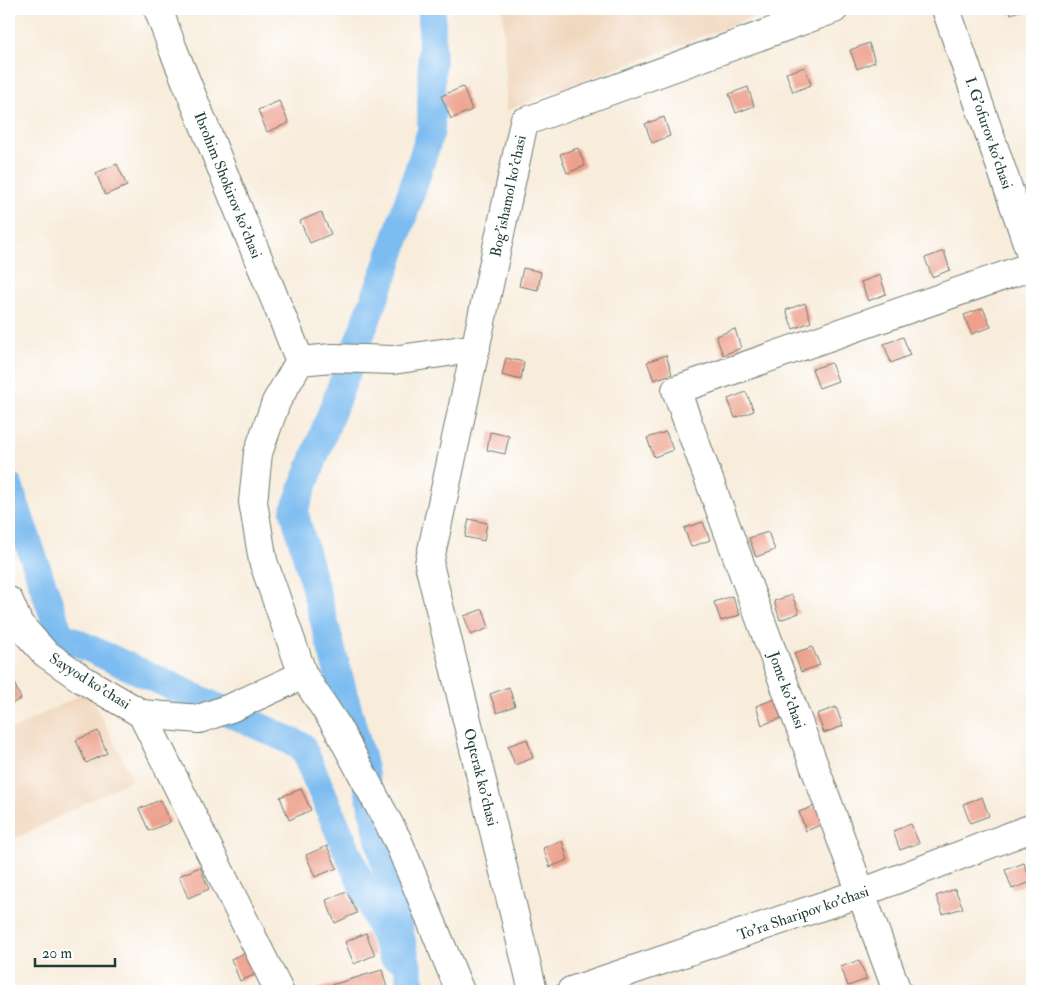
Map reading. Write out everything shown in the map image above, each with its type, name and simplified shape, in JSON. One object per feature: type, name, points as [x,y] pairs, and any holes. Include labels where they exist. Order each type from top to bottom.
[{"type":"street","name":"Ibrohim Shokirov ko'chasi","points":[[158,9],[300,361]]},
{"type":"street","name":"Bog'ishamol ko'chasi","points":[[429,564],[524,122],[834,9]]},
{"type":"street","name":"I. G'ofurov ko'chasi","points":[[946,9],[1032,257]]},
{"type":"street","name":"Jome ko'chasi","points":[[897,991],[676,390],[1032,266]]},
{"type":"street","points":[[460,991],[398,842],[336,725],[303,675],[264,561],[253,502],[258,453],[276,402],[300,361],[332,358],[393,360],[476,348]]},
{"type":"street","name":"Oqterak ko'chasi","points":[[429,564],[533,991]]},
{"type":"street","name":"Sayyod ko'chasi","points":[[9,601],[19,624],[45,653],[82,679],[142,714],[199,720],[233,707],[303,675]]},
{"type":"street","points":[[142,714],[279,991]]},
{"type":"street","name":"To'ra Sharipov ko'chasi","points":[[571,991],[861,893],[1032,828]]},
{"type":"shaded area","points":[[503,9],[776,9],[507,110]]},
{"type":"shaded area","points":[[88,691],[133,779],[9,842],[9,731]]},
{"type":"building","points":[[1009,9],[1025,9],[1011,14]]},
{"type":"building","points":[[869,43],[875,62],[857,69],[850,50]]},
{"type":"building","points":[[805,67],[811,85],[793,92],[786,73]]},
{"type":"building","points":[[463,87],[472,110],[451,119],[441,96]]},
{"type":"building","points":[[748,87],[754,106],[736,113],[729,94]]},
{"type":"building","points":[[279,101],[289,123],[267,132],[258,110]]},
{"type":"building","points":[[664,117],[670,136],[652,143],[645,124]]},
{"type":"building","points":[[578,148],[585,166],[567,173],[560,154]]},
{"type":"building","points":[[117,164],[127,186],[105,195],[96,173]]},
{"type":"building","points":[[321,212],[331,234],[310,243],[300,221]]},
{"type":"building","points":[[944,251],[950,270],[932,277],[925,258]]},
{"type":"building","points":[[523,268],[541,272],[538,290],[519,286]]},
{"type":"building","points":[[880,275],[886,294],[868,301],[861,282]]},
{"type":"building","points":[[805,303],[811,322],[793,329],[786,310]]},
{"type":"building","points":[[983,308],[991,327],[971,334],[964,315]]},
{"type":"building","points":[[735,329],[741,348],[723,355],[716,336]]},
{"type":"building","points":[[903,337],[910,355],[891,363],[884,344]]},
{"type":"building","points":[[666,355],[672,374],[654,380],[647,362]]},
{"type":"building","points":[[506,358],[524,362],[521,380],[502,375]]},
{"type":"building","points":[[831,363],[838,381],[819,388],[812,369]]},
{"type":"building","points":[[746,392],[754,411],[735,418],[728,399]]},
{"type":"building","points":[[490,432],[509,436],[505,454],[487,450]]},
{"type":"building","points":[[666,432],[673,450],[654,457],[647,438]]},
{"type":"building","points":[[469,519],[487,523],[484,541],[465,537]]},
{"type":"building","points":[[703,522],[710,540],[691,547],[684,528]]},
{"type":"building","points":[[768,532],[775,550],[756,557],[749,538]]},
{"type":"building","points":[[792,595],[799,613],[780,620],[774,601]]},
{"type":"building","points":[[732,596],[740,615],[721,621],[714,602]]},
{"type":"building","points":[[483,609],[489,628],[471,635],[464,616]]},
{"type":"building","points":[[812,647],[820,665],[801,672],[794,653]]},
{"type":"building","points":[[12,678],[21,699],[9,705],[9,679]]},
{"type":"building","points":[[509,687],[515,706],[497,713],[490,694]]},
{"type":"building","points":[[775,699],[782,718],[762,725],[756,706]]},
{"type":"building","points":[[836,707],[843,726],[824,733],[817,714]]},
{"type":"building","points":[[98,731],[107,753],[86,763],[76,740]]},
{"type":"building","points":[[527,739],[533,758],[515,765],[508,746]]},
{"type":"building","points":[[301,789],[311,810],[289,820],[280,797]]},
{"type":"building","points":[[982,797],[989,816],[970,823],[963,804]]},
{"type":"building","points":[[160,800],[170,822],[149,831],[139,809]]},
{"type":"building","points":[[817,805],[825,823],[806,831],[799,812]]},
{"type":"building","points":[[911,824],[919,843],[900,850],[893,831]]},
{"type":"building","points":[[562,841],[568,860],[550,867],[543,848]]},
{"type":"building","points":[[327,846],[337,868],[315,877],[306,855]]},
{"type":"building","points":[[1024,863],[1031,882],[1012,889],[1005,870]]},
{"type":"building","points":[[200,867],[209,889],[188,898],[179,876]]},
{"type":"building","points":[[955,889],[963,908],[943,914],[936,896]]},
{"type":"building","points":[[347,892],[357,913],[335,923],[326,900]]},
{"type":"building","points":[[366,933],[375,955],[354,964],[345,942]]},
{"type":"building","points":[[252,950],[261,972],[240,981],[231,959]]},
{"type":"building","points":[[859,960],[867,979],[848,986],[841,967]]},
{"type":"building","points":[[382,970],[388,991],[311,991]]},
{"type":"waterway","points":[[413,991],[361,757],[294,511],[387,266],[431,131],[432,9]]},
{"type":"waterway","points":[[9,486],[60,635],[302,746],[392,955]]}]
